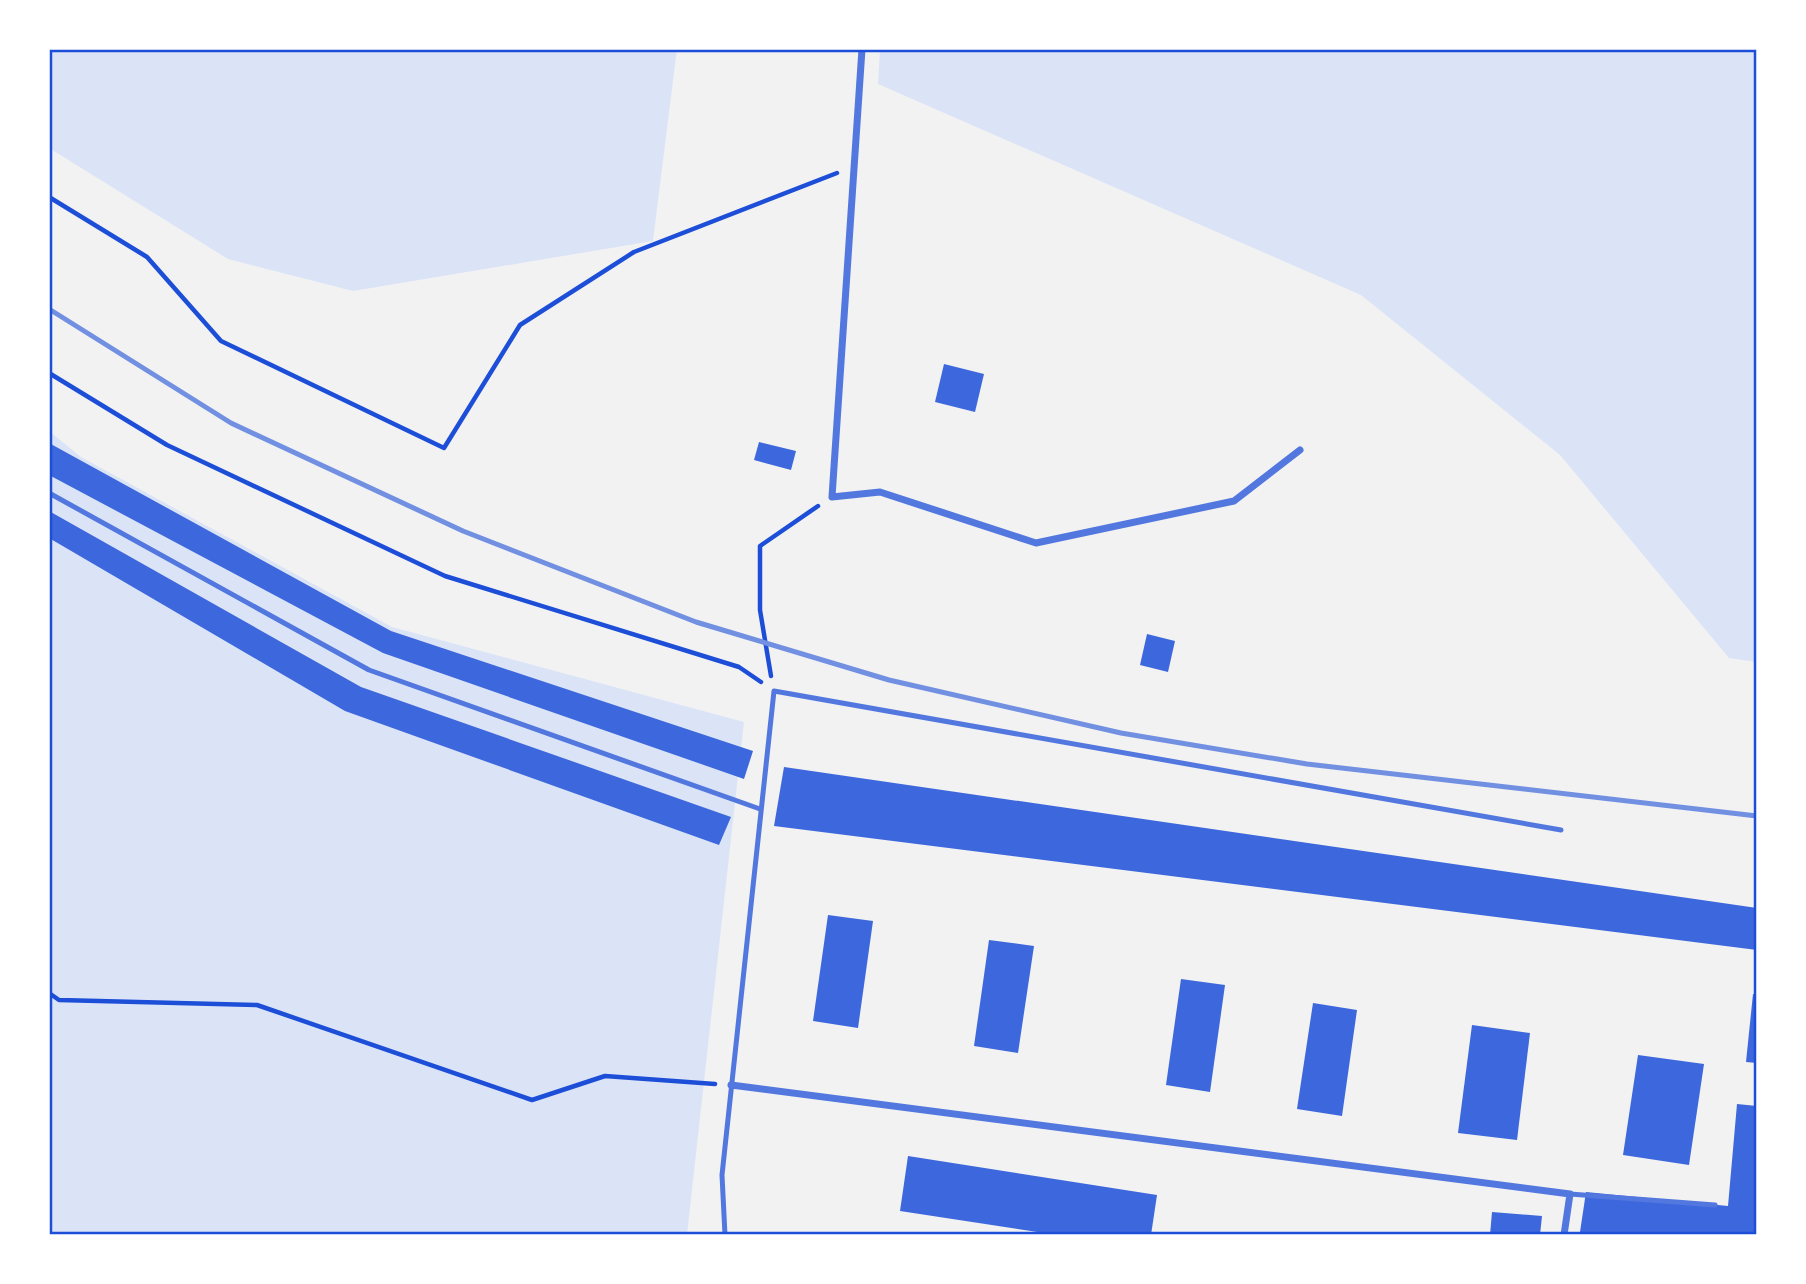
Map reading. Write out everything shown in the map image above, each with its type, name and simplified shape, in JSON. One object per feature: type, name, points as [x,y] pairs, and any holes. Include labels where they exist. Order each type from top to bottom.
[{"type":"street","points":[[862,49],[832,497],[880,492],[1036,543],[1234,501],[1300,450]]},
{"type":"street","points":[[731,1085],[1570,1194],[1564,1235]]},
{"type":"lane","points":[[49,493],[369,670],[760,809]]},
{"type":"lane","points":[[725,1235],[722,1175],[774,691],[1561,830]]},
{"type":"lane","points":[[1570,1194],[1715,1205]]},
{"type":"path","points":[[49,197],[147,257],[221,341],[444,448],[520,325],[634,252],[854,166]]},
{"type":"path","points":[[49,373],[167,445],[445,576],[739,667],[774,691]]},
{"type":"path","points":[[774,691],[760,610],[760,546],[832,497]]},
{"type":"path","points":[[49,993],[59,1000],[257,1005],[532,1100],[605,1076],[731,1085]]},
{"type":"shaded area","points":[[49,49],[677,49],[653,241],[353,291],[228,259],[49,148]]},
{"type":"shaded area","points":[[880,49],[1757,49],[1757,662],[1729,658],[1560,455],[1361,295],[878,84]]},
{"type":"shaded area","points":[[49,431],[81,457],[392,627],[744,722],[687,1235],[49,1235]]},
{"type":"building","points":[[944,364],[984,374],[975,412],[935,402]]},
{"type":"building","points":[[759,442],[796,451],[791,470],[754,460]]},
{"type":"building","points":[[49,443],[391,631],[753,751],[744,779],[383,653],[49,475]]},
{"type":"building","points":[[49,511],[361,687],[731,817],[719,845],[345,711],[49,538]]},
{"type":"building","points":[[1147,634],[1175,641],[1168,672],[1140,665]]},
{"type":"building","points":[[784,767],[1757,908],[1757,950],[774,826]]},
{"type":"building","points":[[828,915],[873,921],[858,1028],[813,1021]]},
{"type":"building","points":[[989,940],[1034,946],[1018,1053],[974,1046]]},
{"type":"building","points":[[1181,979],[1225,985],[1210,1092],[1166,1085]]},
{"type":"building","points":[[1753,994],[1757,995],[1757,1063],[1746,1062]]},
{"type":"building","points":[[1313,1003],[1357,1010],[1342,1116],[1297,1109]]},
{"type":"building","points":[[1472,1025],[1530,1033],[1517,1140],[1458,1133]]},
{"type":"building","points":[[1638,1055],[1704,1064],[1689,1165],[1623,1155]]},
{"type":"building","points":[[1737,1104],[1757,1106],[1757,1235],[1602,1235],[1580,1232],[1586,1192],[1728,1206]]},
{"type":"building","points":[[908,1156],[1157,1195],[1151,1235],[1057,1235],[900,1211]]},
{"type":"building","points":[[1492,1212],[1542,1216],[1540,1235],[1490,1235]]},
{"type":"railway","points":[[49,309],[231,423],[463,531],[696,622],[889,680],[1121,733],[1307,764],[1757,816]]}]
